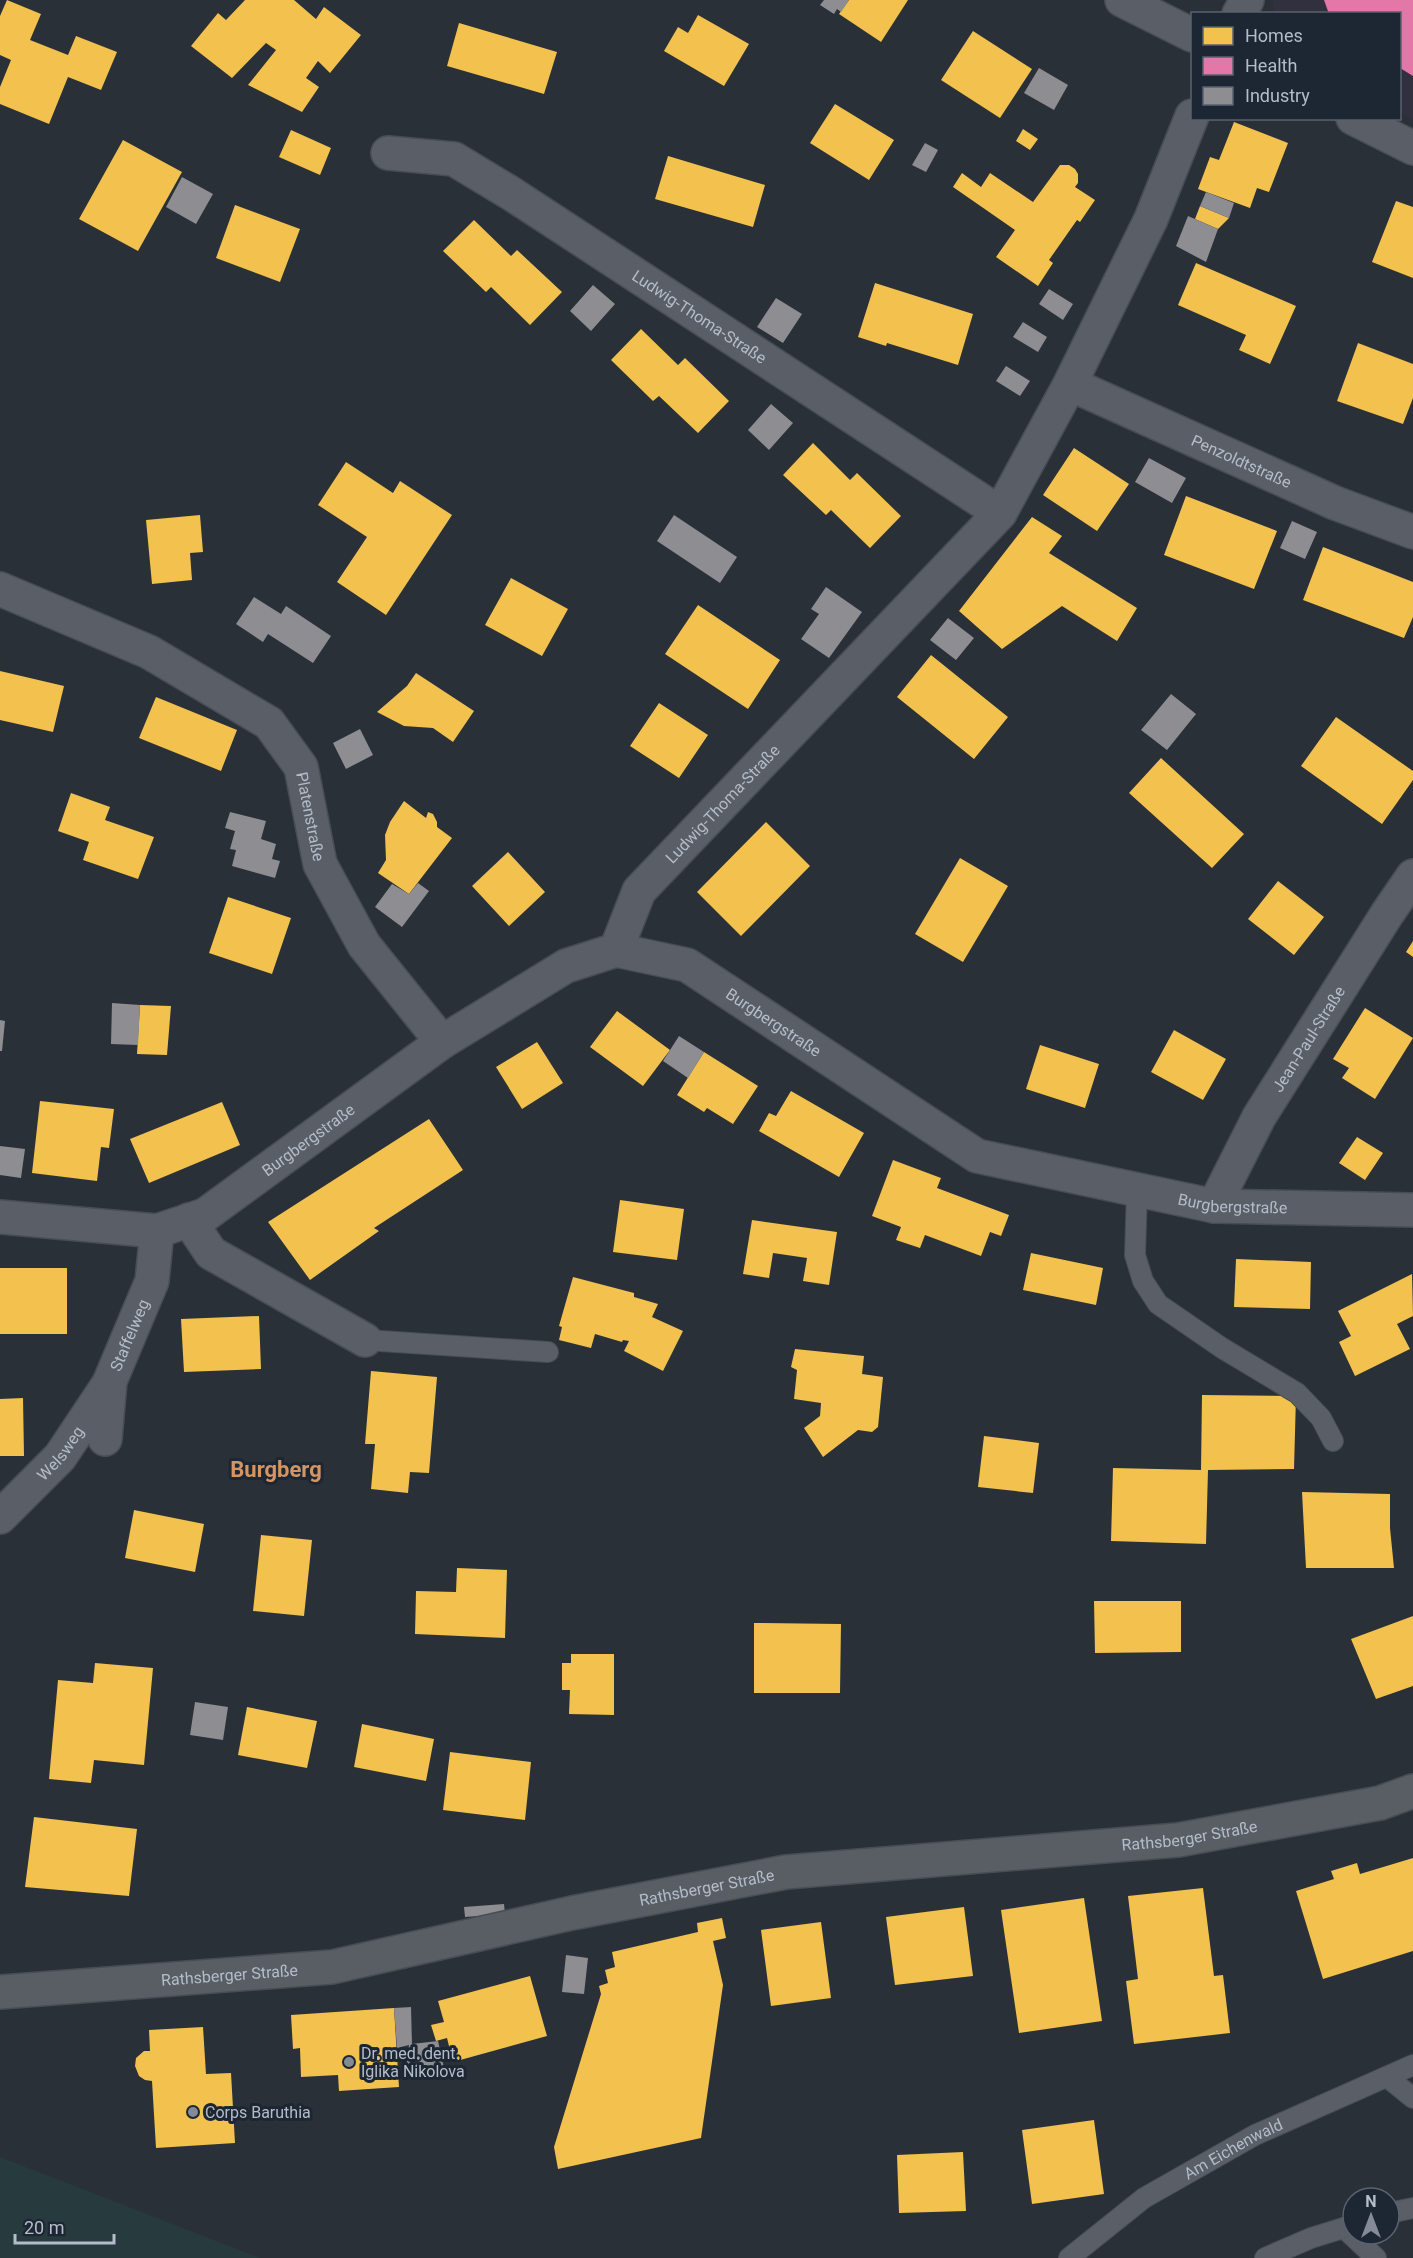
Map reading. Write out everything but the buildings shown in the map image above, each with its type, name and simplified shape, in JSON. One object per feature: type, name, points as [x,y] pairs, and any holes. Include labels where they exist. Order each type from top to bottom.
[{"type":"street","points":[[1122,0],[1191,34]]},
{"type":"street","name":"Ludwig-Thoma-Straße","points":[[616,950],[639,891],[1000,513],[1070,384],[1151,219],[1191,119]]},
{"type":"street","points":[[1357,120],[1413,148]]},
{"type":"street","name":"Ludwig-Thoma-Straße","points":[[388,153],[454,159],[512,194],[1000,513]]},
{"type":"street","name":"Penzoldtstraße","points":[[1070,384],[1335,503],[1413,532]]},
{"type":"street","name":"Platenstraße","points":[[0,589],[149,652],[269,723],[301,767],[320,864],[364,945],[441,1042]]},
{"type":"street","name":"Jean-Paul-Straße","points":[[1214,1206],[1259,1117],[1413,876]]},
{"type":"street","name":"Burgbergstraße","points":[[0,1217],[157,1231],[205,1215],[441,1042],[566,966],[616,950],[687,965],[977,1156],[1214,1206],[1413,1210]]},
{"type":"street","points":[[189,1220],[212,1253],[365,1340]]},
{"type":"street","name":"Staffelweg","points":[[105,1439],[110,1381],[152,1281],[157,1231]]},
{"type":"street","name":"Welsweg","points":[[0,1517],[60,1457],[110,1381]]},
{"type":"street","name":"Rathsberger Straße","points":[[0,1992],[332,1968],[572,1913],[786,1872],[1178,1840],[1380,1803],[1413,1791]]},
{"type":"lane","points":[[1137,1190],[1135,1255],[1143,1281],[1158,1304],[1222,1348],[1297,1393],[1321,1418],[1333,1441]]},
{"type":"lane","points":[[365,1340],[548,1352]]},
{"type":"lane","name":"Am Eichenwald","points":[[1069,2258],[1144,2198],[1235,2146],[1413,2065]]},
{"type":"lane","points":[[1387,2077],[1413,2098]]},
{"type":"lane","points":[[1264,2258],[1311,2238],[1341,2229]]},
{"type":"lane","points":[[1366,2246],[1376,2258]]},
{"type":"shaded area","points":[[1272,0],[1413,0],[1413,120],[1401,114],[1401,12],[1274,12]]},
{"type":"green space","points":[[0,2157],[36,2171],[260,2258],[0,2258]]},
{"type":"place","name":"Dr. med. dent. Iglika Nikolova","points":[[349,2062]]},
{"type":"place","name":"Corps Baruthia","points":[[193,2112]]},
{"type":"district","name":"Burgberg","points":[[276,1469]]}]
